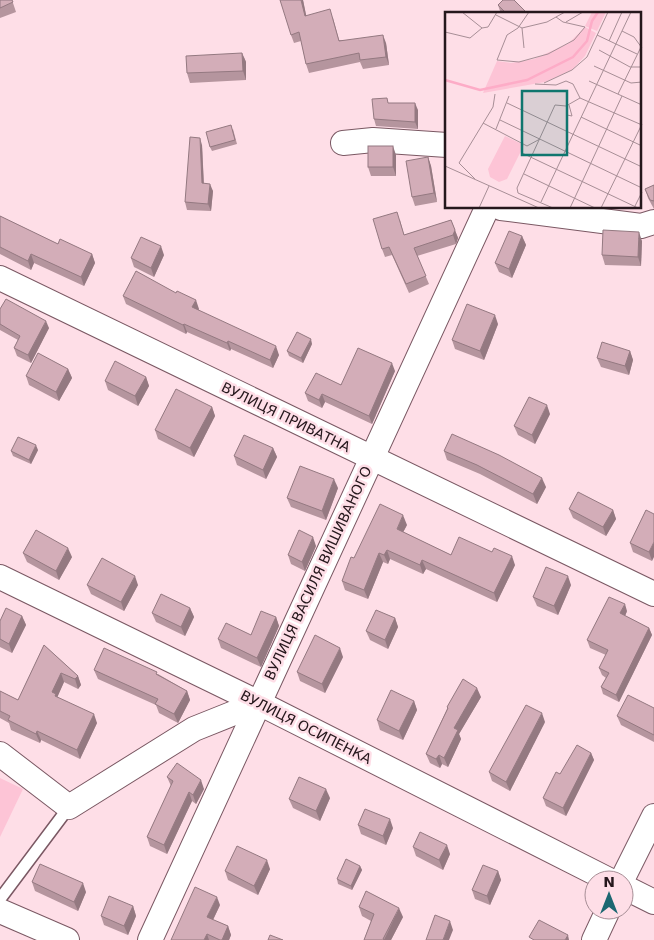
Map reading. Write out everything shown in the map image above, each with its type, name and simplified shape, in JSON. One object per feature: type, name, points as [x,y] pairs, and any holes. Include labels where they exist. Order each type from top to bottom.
[{"type":"street","points":[[343,143],[373,140],[445,145]]},
{"type":"street","name":"ВУЛИЦЯ ВАСИЛЯ ВИШИВАНОГО","points":[[150,940],[487,209]]},
{"type":"street","points":[[509,209],[641,226],[654,222]]},
{"type":"street","name":"ВУЛИЦЯ ПРИВАТНА","points":[[0,278],[654,594]]},
{"type":"street","name":"ВУЛИЦЯ ОСИПЕНКА","points":[[0,577],[259,703],[589,870]]},
{"type":"street","points":[[0,754],[69,807],[194,729],[259,703]]},
{"type":"street","points":[[627,870],[654,816]]},
{"type":"street","points":[[634,892],[654,902]]},
{"type":"street","points":[[0,911],[67,940]]},
{"type":"street","points":[[594,940],[603,920]]},
{"type":"lane","points":[[0,899],[69,807]]},
{"type":"shaded area","points":[[0,778],[23,789],[0,837]]},
{"type":"building","points":[[0,0],[12,0],[13,2],[0,8]]},
{"type":"building","points":[[280,0],[301,0],[305,16],[330,9],[339,41],[383,35],[386,57],[360,60],[359,53],[306,64],[299,32],[291,35]]},
{"type":"building","points":[[503,0],[514,0],[526,12],[505,12],[498,5]]},
{"type":"building","points":[[242,53],[243,71],[187,73],[186,56]]},
{"type":"building","points":[[387,98],[388,103],[415,103],[415,122],[374,119],[372,99]]},
{"type":"building","points":[[231,125],[235,140],[210,147],[206,132]]},
{"type":"building","points":[[190,137],[200,138],[202,183],[210,184],[208,204],[185,202]]},
{"type":"building","points":[[368,146],[393,146],[393,167],[368,167]]},
{"type":"building","points":[[428,157],[434,193],[412,197],[406,161]]},
{"type":"building","points":[[654,185],[654,201],[650,200],[645,189]]},
{"type":"building","points":[[397,212],[404,235],[451,220],[455,230],[453,235],[414,248],[426,276],[406,284],[389,247],[382,249],[373,219]]},
{"type":"building","points":[[0,216],[58,244],[60,239],[92,254],[81,277],[31,254],[28,261],[0,247]]},
{"type":"building","points":[[603,230],[639,232],[638,257],[602,255]]},
{"type":"building","points":[[509,231],[522,236],[509,269],[495,263]]},
{"type":"building","points":[[141,237],[161,246],[151,268],[131,258]]},
{"type":"building","points":[[136,271],[176,293],[177,291],[196,300],[192,307],[276,346],[270,360],[228,341],[227,343],[183,325],[123,296]]},
{"type":"building","points":[[6,299],[46,321],[28,355],[14,348],[20,336],[0,324],[0,309]]},
{"type":"building","points":[[467,304],[495,315],[480,351],[452,340]]},
{"type":"building","points":[[297,332],[311,339],[301,358],[287,351]]},
{"type":"building","points":[[602,342],[630,351],[625,366],[597,358]]},
{"type":"building","points":[[358,348],[392,363],[369,416],[322,394],[319,400],[305,393],[316,373],[341,385]]},
{"type":"building","points":[[38,353],[68,369],[56,392],[26,376]]},
{"type":"building","points":[[115,361],[146,377],[135,396],[105,381]]},
{"type":"building","points":[[176,389],[212,407],[190,448],[155,430]]},
{"type":"building","points":[[529,397],[547,405],[532,435],[514,426]]},
{"type":"building","points":[[452,434],[499,455],[542,478],[533,494],[477,465],[444,451]]},
{"type":"building","points":[[244,435],[273,448],[263,470],[234,456]]},
{"type":"building","points":[[18,437],[36,445],[29,460],[11,451]]},
{"type":"building","points":[[300,466],[334,479],[322,511],[287,498]]},
{"type":"building","points":[[578,492],[613,510],[603,527],[569,509]]},
{"type":"building","points":[[380,504],[403,515],[397,529],[451,555],[459,537],[492,552],[494,548],[512,556],[494,593],[422,560],[420,565],[387,550],[384,555],[379,553],[364,590],[342,581],[351,557],[354,558]]},
{"type":"building","points":[[646,510],[654,514],[654,542],[649,552],[630,543]]},
{"type":"building","points":[[36,530],[68,548],[56,571],[23,553]]},
{"type":"building","points":[[299,530],[313,537],[302,562],[288,555]]},
{"type":"building","points":[[102,558],[135,576],[121,602],[87,585]]},
{"type":"building","points":[[546,567],[568,576],[554,606],[533,597]]},
{"type":"building","points":[[161,594],[190,608],[181,627],[152,613]]},
{"type":"building","points":[[609,597],[625,604],[620,613],[649,628],[616,695],[601,687],[609,673],[599,668],[608,650],[587,640]]},
{"type":"building","points":[[6,608],[22,616],[9,644],[0,639],[0,621]]},
{"type":"building","points":[[376,610],[395,618],[385,640],[366,631]]},
{"type":"building","points":[[261,611],[276,617],[257,658],[218,639],[226,623],[251,635]]},
{"type":"building","points":[[315,635],[340,648],[322,684],[297,672]]},
{"type":"building","points":[[44,645],[78,676],[75,679],[61,673],[52,692],[56,694],[55,696],[94,714],[77,750],[37,731],[36,734],[8,720],[10,716],[0,711],[0,691],[18,700]]},
{"type":"building","points":[[104,648],[157,672],[156,674],[187,691],[174,714],[155,704],[158,699],[94,670]]},
{"type":"building","points":[[463,679],[477,688],[454,728],[458,730],[444,758],[439,755],[436,759],[426,754],[447,707]]},
{"type":"building","points":[[391,690],[414,701],[399,731],[377,720]]},
{"type":"building","points":[[628,695],[654,708],[654,735],[617,716]]},
{"type":"building","points":[[526,705],[542,713],[506,782],[489,772]]},
{"type":"building","points":[[577,745],[591,753],[563,808],[543,798],[556,772],[560,774]]},
{"type":"building","points":[[177,763],[201,780],[193,795],[189,792],[164,845],[147,837],[173,781],[167,777]]},
{"type":"building","points":[[299,777],[326,789],[316,811],[289,799]]},
{"type":"building","points":[[365,809],[390,819],[383,836],[358,825]]},
{"type":"building","points":[[420,832],[447,845],[439,860],[413,847]]},
{"type":"building","points":[[237,846],[267,860],[254,886],[225,871]]},
{"type":"building","points":[[346,859],[360,866],[351,886],[337,879]]},
{"type":"building","points":[[40,864],[83,883],[74,902],[32,882]]},
{"type":"building","points":[[483,865],[498,871],[487,896],[472,890]]},
{"type":"building","points":[[195,887],[217,897],[207,917],[228,926],[222,940],[207,934],[204,940],[171,940]]},
{"type":"building","points":[[366,891],[399,908],[383,939],[385,940],[364,940],[374,914],[359,907]]},
{"type":"building","points":[[109,896],[133,906],[124,926],[101,916]]},
{"type":"building","points":[[435,915],[450,921],[443,940],[426,940]]},
{"type":"building","points":[[539,920],[568,935],[565,940],[534,940],[529,937]]},
{"type":"building","points":[[270,935],[283,940],[268,940]]}]
